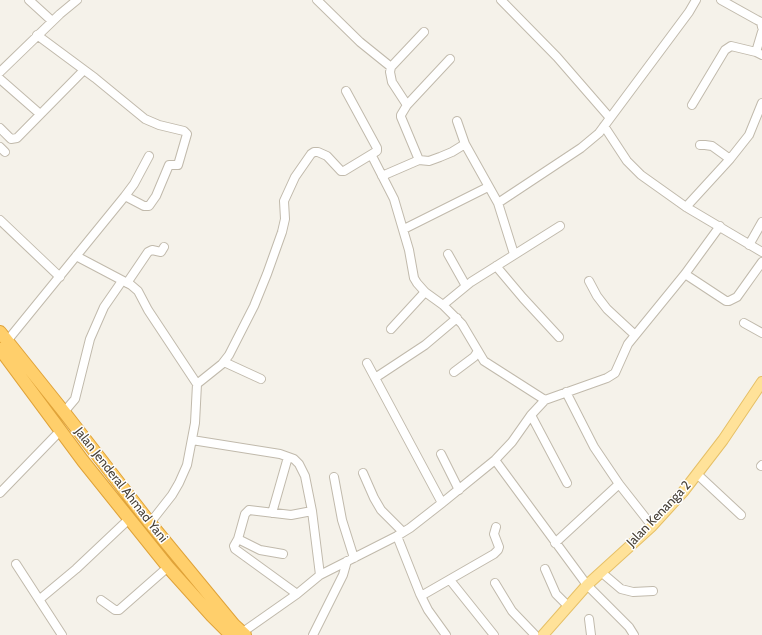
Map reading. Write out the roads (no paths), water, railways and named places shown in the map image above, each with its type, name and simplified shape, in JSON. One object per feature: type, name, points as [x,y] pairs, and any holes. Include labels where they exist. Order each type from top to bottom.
[{"type":"highway","name":"Jalan Jenderal Ahmad Yani","points":[[2,346],[64,412],[235,633]]},
{"type":"highway","name":"Jalan Jenderal Ahmad Yani","points":[[2,346],[61,430],[170,570],[235,633]]},
{"type":"highway","points":[[170,570],[183,564]]},
{"type":"main road","name":"Jalan Kenanga 2","points":[[543,635],[587,585],[652,526],[683,492],[734,424],[762,383]]},
{"type":"street","points":[[29,0],[52,21]]},
{"type":"street","points":[[0,72],[52,21],[76,0]]},
{"type":"street","points":[[317,0],[360,42],[391,67]]},
{"type":"street","points":[[501,0],[557,57],[610,118]]},
{"type":"street","points":[[498,203],[581,148],[599,132],[689,12],[696,0]]},
{"type":"street","points":[[721,0],[758,20],[761,22],[762,27]]},
{"type":"street","points":[[407,105],[392,82],[390,72],[391,67],[424,32]]},
{"type":"street","points":[[692,105],[726,50],[731,46],[759,54],[762,32]]},
{"type":"street","points":[[37,36],[84,70],[145,119],[159,125],[184,131],[187,134],[178,165],[170,165],[150,206],[144,206],[127,194]]},
{"type":"street","points":[[419,160],[401,117],[402,112],[450,60]]},
{"type":"street","points":[[0,128],[11,139],[17,138],[84,70]]},
{"type":"street","points":[[0,79],[40,114]]},
{"type":"street","points":[[197,384],[224,362],[254,306],[282,232],[284,201],[302,166],[314,152],[318,152],[327,156],[341,171],[344,171],[376,153],[377,148],[346,91]]},
{"type":"street","points":[[686,207],[730,159],[749,135],[762,103]]},
{"type":"street","points":[[457,121],[465,144],[498,203],[514,254]]},
{"type":"street","points":[[604,126],[627,161],[640,175],[686,207],[762,252]]},
{"type":"street","points":[[382,176],[419,160],[429,160],[440,157],[465,144]]},
{"type":"street","points":[[700,145],[712,146],[730,159]]},
{"type":"street","points":[[2,346],[127,194],[149,156]]},
{"type":"street","points":[[372,156],[394,199],[404,230],[414,278],[425,292],[443,305],[457,318],[466,329],[484,361],[545,400]]},
{"type":"street","points":[[404,230],[488,187]]},
{"type":"street","points":[[0,220],[60,277]]},
{"type":"street","points":[[749,245],[762,222]]},
{"type":"street","points":[[443,305],[466,286],[560,226]]},
{"type":"street","points":[[235,633],[297,594],[320,575],[400,534],[442,503],[495,460],[512,442],[531,415],[545,400],[602,380],[615,373],[626,348],[635,335],[720,226]]},
{"type":"street","points":[[64,412],[75,399],[90,339],[104,307],[148,252],[152,250],[161,252],[164,247]]},
{"type":"street","points":[[448,254],[466,286]]},
{"type":"street","points":[[76,256],[131,285],[138,291],[148,310],[197,384],[195,423],[187,465],[179,483],[150,523]]},
{"type":"street","points":[[684,274],[726,301],[730,301],[737,297],[762,262]]},
{"type":"street","points":[[496,266],[559,337]]},
{"type":"street","points":[[590,281],[597,296],[607,309],[635,335]]},
{"type":"street","points":[[391,329],[425,292]]},
{"type":"street","points":[[375,378],[425,345],[457,318]]},
{"type":"street","points":[[744,323],[762,333]]},
{"type":"street","points":[[454,372],[470,360],[478,351]]},
{"type":"street","points":[[224,362],[261,379]]},
{"type":"street","points":[[367,363],[442,503]]},
{"type":"street","points":[[566,392],[594,447],[619,484],[652,526]]},
{"type":"street","points":[[531,415],[567,483]]},
{"type":"street","points":[[0,493],[61,430]]},
{"type":"street","points":[[192,440],[280,454],[299,464],[302,470],[312,511],[320,575]]},
{"type":"street","points":[[441,454],[459,490]]},
{"type":"street","points":[[272,514],[288,457]]},
{"type":"street","points":[[495,460],[587,585],[629,627],[634,635]]},
{"type":"street","points":[[363,472],[381,510],[400,534],[421,596],[428,610],[446,635]]},
{"type":"street","points":[[697,474],[741,515]]},
{"type":"street","points":[[313,635],[344,575],[350,560],[334,477]]},
{"type":"street","points":[[555,543],[619,484]]},
{"type":"street","points":[[297,594],[235,549],[234,546],[238,539],[247,511],[251,510],[272,514],[294,515],[312,511]]},
{"type":"street","points":[[40,599],[76,569],[129,519]]},
{"type":"street","points":[[421,596],[494,554],[499,547],[494,534],[496,527]]},
{"type":"street","points":[[238,539],[260,550],[283,554]]},
{"type":"street","points":[[16,564],[62,635]]},
{"type":"street","points":[[545,569],[556,594],[568,606]]},
{"type":"street","points":[[101,600],[115,610],[119,610],[170,570]]},
{"type":"street","points":[[601,572],[621,589],[633,592],[653,591]]},
{"type":"street","points":[[450,580],[494,635]]},
{"type":"street","points":[[495,583],[512,611],[535,635]]},
{"type":"street","points":[[589,619],[591,635]]}]
